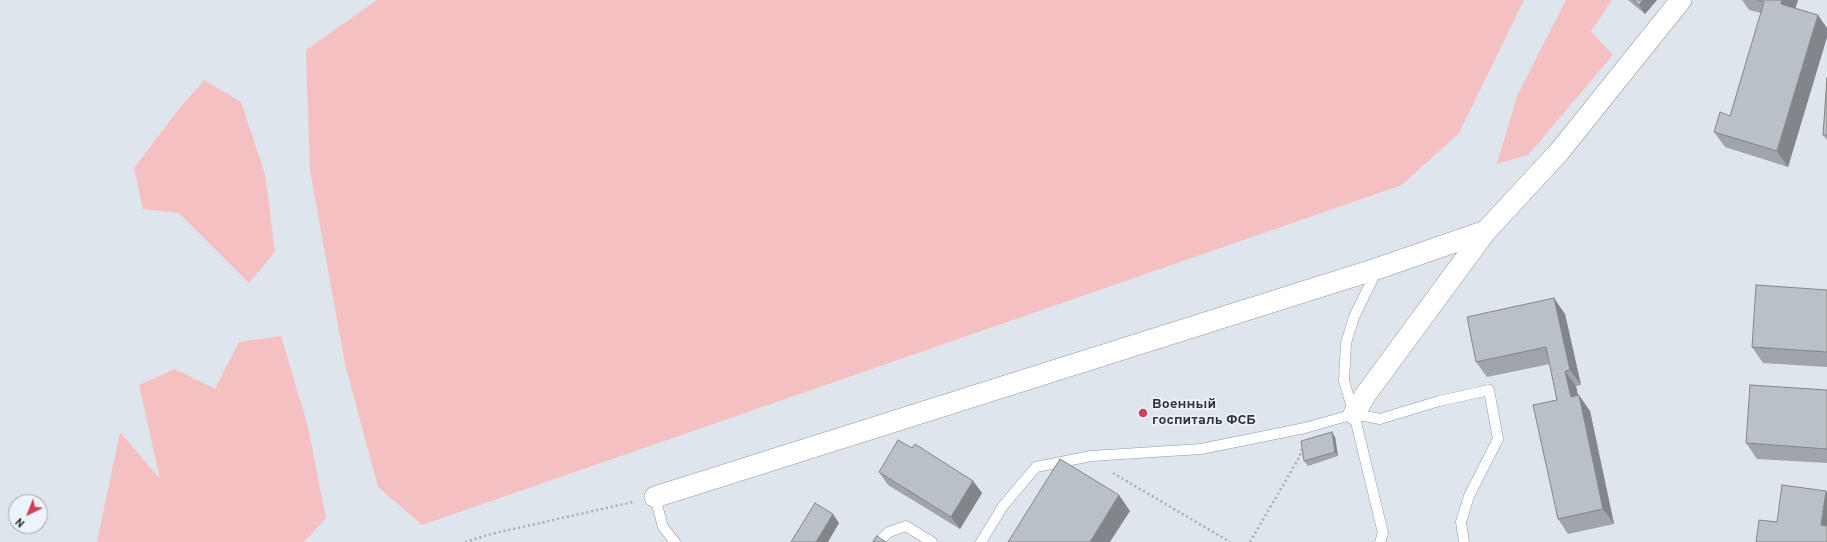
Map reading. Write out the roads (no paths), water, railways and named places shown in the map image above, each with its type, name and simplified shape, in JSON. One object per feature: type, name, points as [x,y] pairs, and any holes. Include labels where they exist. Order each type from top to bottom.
[{"type":"street","points":[[1354,414],[1366,394],[1486,231],[1559,152],[1680,0]]},
{"type":"street","points":[[655,497],[1379,268],[1486,231]]},
{"type":"lane","points":[[1379,268],[1354,317],[1346,344],[1344,381],[1354,414],[1383,533],[1380,542]]},
{"type":"lane","points":[[980,542],[1003,506],[1036,467],[1091,456],[1201,449],[1305,428],[1354,414],[1380,419],[1439,401],[1489,390],[1498,439],[1469,496],[1461,522],[1464,542]]},
{"type":"lane","points":[[655,497],[663,527],[675,542]]},
{"type":"lane","points":[[878,542],[889,532],[906,526],[932,542]]},
{"type":"place","name":"Военный госпиталь ФСБ","points":[[1143,413]]}]
